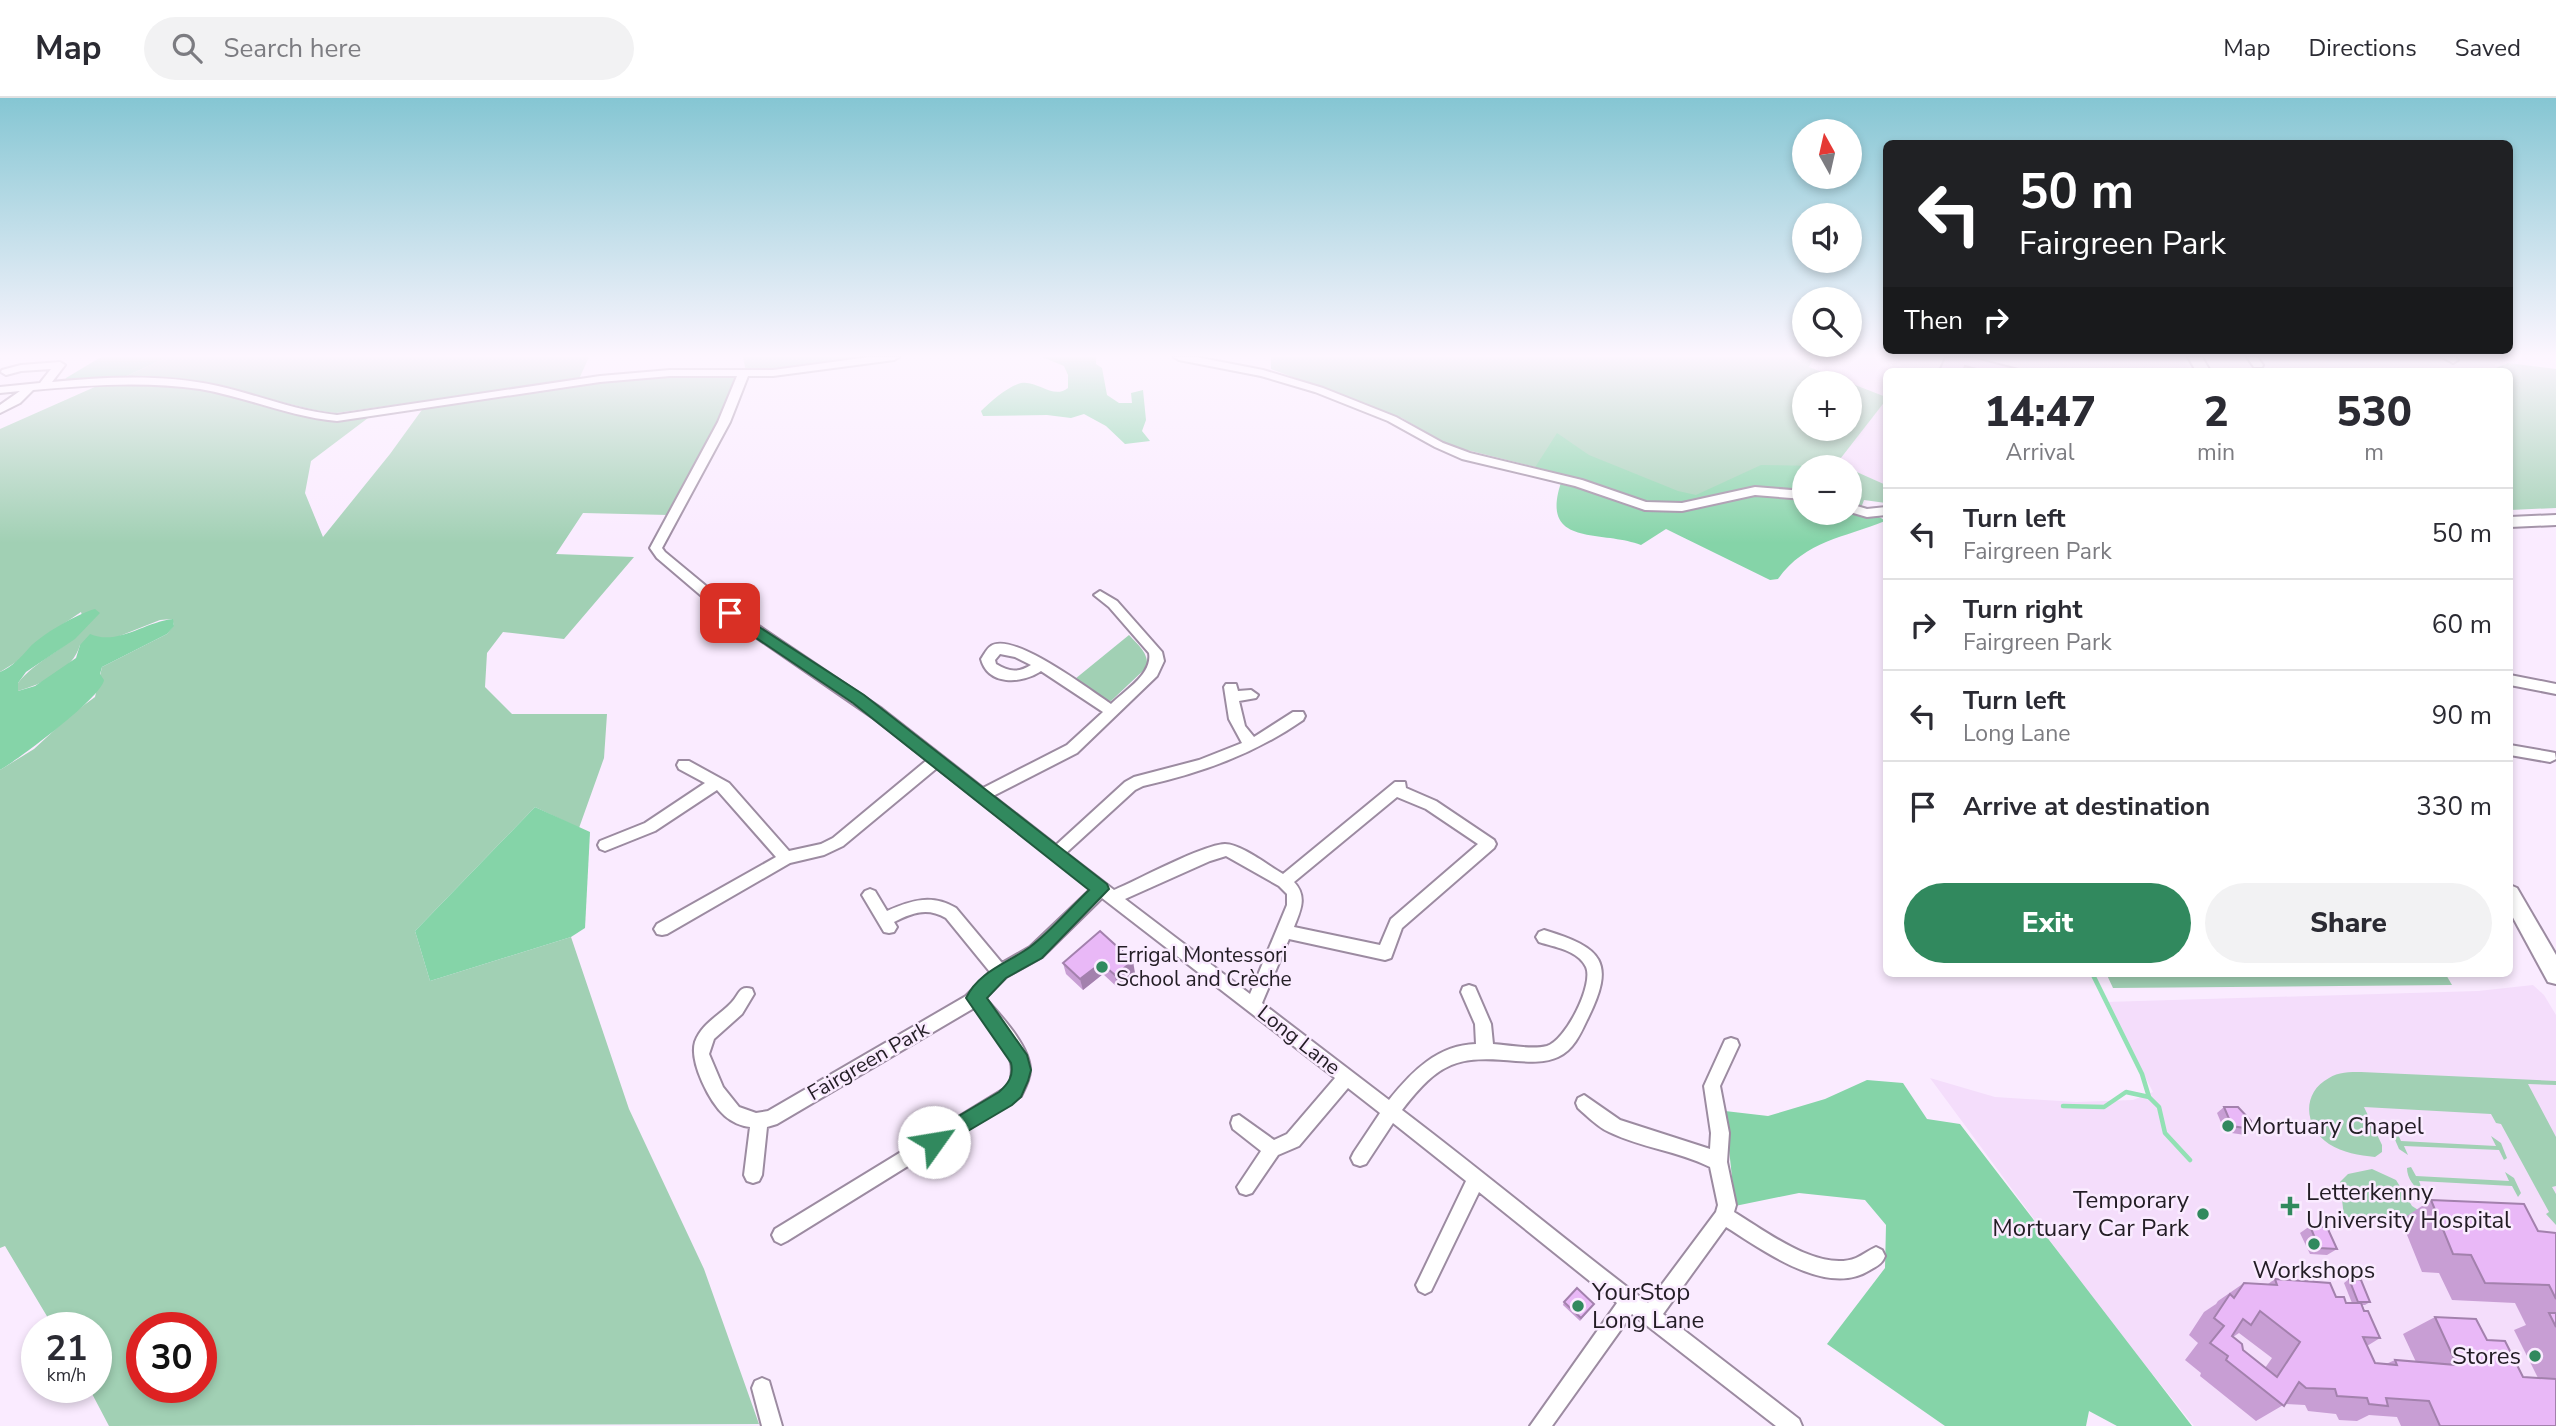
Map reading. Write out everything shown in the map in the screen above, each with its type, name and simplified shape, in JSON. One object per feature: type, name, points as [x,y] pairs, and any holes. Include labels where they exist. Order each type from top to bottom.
[{"type":"main road","points":[[2513,522],[2556,520]]},
{"type":"main road","points":[[2513,899],[2556,975]]},
{"type":"street","name":"Long Lane","points":[[725,419],[656,548],[657,552],[730,613],[851,693],[1106,893],[1477,1177],[1538,1230],[1791,1426]]},
{"type":"street","points":[[1392,419],[1465,456],[1578,483],[1645,506],[1682,507],[1755,491],[1792,494]]},
{"type":"street","points":[[1862,512],[1883,511]]},
{"type":"street","points":[[982,795],[1066,753],[1152,673],[1157,657],[1129,621],[1100,595]]},
{"type":"street","points":[[1040,665],[1112,711]]},
{"type":"street","points":[[2513,681],[2556,689]]},
{"type":"street","points":[[1251,695],[1232,692],[1238,726],[1253,745]]},
{"type":"street","points":[[1056,854],[1130,786],[1139,781],[1211,763],[1253,745],[1298,716]]},
{"type":"street","points":[[2513,751],[2550,757]]},
{"type":"street","points":[[662,929],[786,858],[824,849],[838,842],[936,761]]},
{"type":"street","points":[[684,765],[724,787],[786,858]]},
{"type":"street","points":[[605,845],[650,827],[716,783]]},
{"type":"street","points":[[1284,882],[1398,788],[1431,805],[1489,844],[1396,924],[1385,958],[1286,932]]},
{"type":"street","points":[[1106,893],[1226,850],[1236,853],[1292,888],[1296,900],[1286,932],[1257,997],[1251,1003]]},
{"type":"street","name":"Fairgreen Park","points":[[759,1122],[771,1118],[975,998],[1000,972],[1036,952],[1106,893]]},
{"type":"street","points":[[870,895],[887,923],[922,904],[943,907],[1000,972]]},
{"type":"street","points":[[1360,1158],[1391,1111],[1436,1063],[1452,1055],[1485,1049],[1545,1055],[1562,1046],[1578,1021],[1593,987],[1595,968],[1591,959],[1576,948],[1544,937]]},
{"type":"street","points":[[1469,992],[1483,1024],[1485,1049]]},
{"type":"street","points":[[746,994],[743,1002],[708,1032],[701,1054],[729,1111],[746,1121],[759,1122],[753,1175]]},
{"type":"street","points":[[781,1235],[1015,1091],[1022,1070],[1020,1061],[996,1023],[975,998]]},
{"type":"street","points":[[1650,1316],[1724,1216],[1727,1205],[1718,1162],[1720,1133],[1712,1086],[1731,1045]]},
{"type":"street","points":[[1246,1187],[1272,1149],[1293,1140],[1347,1077]]},
{"type":"street","points":[[1584,1103],[1612,1125],[1634,1134],[1698,1151],[1718,1162]]},
{"type":"street","points":[[1238,1123],[1272,1149]]},
{"type":"street","points":[[1425,1285],[1477,1177]]},
{"type":"street","points":[[1724,1216],[1796,1257],[1828,1270],[1850,1271],[1876,1256]]},
{"type":"street","points":[[1542,1425],[1630,1301]]},
{"type":"street","points":[[762,1388],[772,1426]]},
{"type":"shaded area","points":[[1871,419],[1883,419],[1883,484],[1862,474],[1862,455],[1842,455],[1853,441],[1862,441],[1862,430]]},
{"type":"shaded area","name":"Letterkenny University Hospital","points":[[2533,985],[2544,995],[2556,1015],[2556,1426],[2194,1426],[2102,1311],[1930,1078],[1995,1097],[2076,1102],[2133,1100],[2153,1092],[2106,1002],[2478,991]]},
{"type":"green space","points":[[23,419],[367,419],[311,461],[305,493],[323,537],[415,419],[719,419],[669,515],[583,513],[556,554],[634,557],[564,639],[503,632],[487,653],[485,687],[512,714],[607,714],[604,758],[579,828],[535,807],[415,931],[430,981],[571,937],[629,1109],[704,1269],[759,1424],[109,1426],[97,1403],[112,1403],[112,1312],[44,1312],[5,1246],[0,1248],[0,770],[34,749],[95,697],[102,667],[167,634],[174,625],[172,619],[160,620],[112,639],[80,645],[64,669],[46,680],[18,691],[18,683],[25,675],[85,627],[81,612],[41,639],[24,657],[0,672],[0,429]]},
{"type":"green space","points":[[1093,419],[1146,419],[1142,431],[1150,441],[1125,444],[1106,426]]},
{"type":"green space","points":[[1404,419],[1792,419],[1792,441],[1854,441],[1843,455],[1792,455],[1792,493],[1678,503],[1447,445]]},
{"type":"green space","points":[[1862,419],[1871,419],[1862,431]]},
{"type":"green space","points":[[2513,419],[2556,419],[2556,508],[2513,510]]},
{"type":"green space","points":[[1557,433],[1589,455],[1678,491],[1696,495],[1761,465],[1792,466],[1792,525],[1862,525],[1862,513],[1879,517],[1883,522],[1813,548],[1789,566],[1778,579],[1770,580],[1666,529],[1641,545],[1576,532],[1565,526],[1558,516],[1557,500],[1563,477],[1534,469]]},
{"type":"green space","points":[[1862,474],[1883,484],[1883,503],[1864,500],[1862,505]]},
{"type":"green space","points":[[95,609],[100,613],[75,639],[26,672],[18,683],[18,691],[35,686],[76,658],[80,645],[90,634],[111,637],[173,619],[174,626],[167,634],[102,667],[100,674],[104,680],[89,700],[40,742],[0,770],[0,672],[51,631]]},
{"type":"green space","points":[[1129,635],[1145,653],[1147,667],[1111,701],[1102,700],[1075,679]]},
{"type":"green space","points":[[535,807],[590,832],[585,928],[571,937],[430,981],[415,931]]},
{"type":"green space","points":[[2108,977],[2447,977],[2452,985],[2113,988]]},
{"type":"green space","points":[[2361,1072],[2556,1081],[2556,1085],[2528,1084],[2556,1137],[2556,1186],[2552,1187],[2556,1194],[2556,1225],[2546,1214],[2549,1212],[2501,1124],[2496,1123],[2491,1114],[2364,1107],[2382,1145],[2382,1152],[2375,1157],[2345,1152],[2329,1144],[2315,1129],[2311,1120],[2309,1110],[2314,1092],[2320,1084],[2333,1076]]},
{"type":"green space","points":[[1867,1080],[1903,1083],[1927,1119],[1960,1124],[2192,1426],[2117,1426],[2089,1411],[2086,1426],[1945,1426],[1827,1344],[1885,1268],[1886,1225],[1865,1200],[1799,1193],[1735,1206],[1725,1111],[1768,1116],[1825,1099]]},
{"type":"green space","points":[[2397,1132],[2401,1141],[2496,1146],[2491,1136],[2501,1143],[2507,1158],[2504,1160],[2499,1150],[2404,1146],[2408,1155],[2399,1149],[2393,1135]]},
{"type":"green space","points":[[2411,1167],[2416,1176],[2509,1181],[2505,1172],[2514,1178],[2521,1193],[2518,1197],[2512,1186],[2419,1181],[2423,1192],[2410,1179],[2407,1168]]},
{"type":"green space","points":[[2372,1169],[2396,1180],[2412,1206],[2435,1221],[2344,1217],[2340,1182],[2348,1174]]},
{"type":"building","points":[[1100,931],[1133,961],[1115,975],[1101,963],[1080,979],[1063,963]]},
{"type":"building","points":[[2224,1107],[2238,1107],[2251,1121],[2251,1129],[2232,1126]]},
{"type":"building","points":[[2431,1200],[2524,1204],[2538,1231],[2556,1233],[2556,1299],[2549,1285],[2485,1283],[2471,1255],[2453,1254]]},
{"type":"building","points":[[2310,1226],[2327,1227],[2337,1249],[2319,1248]]},
{"type":"building","points":[[2275,1279],[2330,1283],[2336,1297],[2344,1297],[2346,1303],[2361,1303],[2364,1311],[2368,1311],[2380,1338],[2363,1337],[2375,1363],[2397,1365],[2395,1360],[2457,1365],[2435,1317],[2476,1319],[2487,1340],[2505,1341],[2523,1377],[2556,1379],[2556,1426],[2440,1426],[2429,1401],[2386,1398],[2388,1406],[2369,1404],[2367,1398],[2337,1396],[2335,1389],[2306,1388],[2299,1382],[2284,1406],[2226,1360],[2228,1356],[2210,1343],[2224,1326],[2214,1318],[2230,1294],[2234,1298],[2244,1283],[2277,1285]],"holes":[[[2260,1311],[2300,1342],[2277,1377],[2243,1350],[2242,1344],[2232,1336],[2243,1319],[2251,1325]]]},
{"type":"building","points":[[2349,1279],[2361,1280],[2370,1302],[2358,1302]]},
{"type":"building","name":"YourStop Long Lane","points":[[1577,1288],[1594,1304],[1581,1318],[1564,1302]]},
{"type":"building","points":[[2549,1313],[2556,1313],[2556,1327]]},
{"type":"waterway","points":[[2094,977],[2142,1074],[2149,1097]]},
{"type":"waterway","points":[[2063,1106],[2104,1107],[2126,1092],[2149,1097]]},
{"type":"waterway","points":[[2149,1097],[2159,1107],[2165,1133],[2190,1160]]},
{"type":"place","name":"Errigal Montessori School and Crèche","points":[[1102,967]]},
{"type":"place","name":"Mortuary Chapel","points":[[2228,1126]]},
{"type":"place","name":"Letterkenny University Hospital","points":[[2290,1206]]},
{"type":"place","name":"Temporary Mortuary Car Park","points":[[2203,1214]]},
{"type":"place","name":"Workshops","points":[[2314,1244]]},
{"type":"place","name":"YourStop Long Lane","points":[[1578,1306]]},
{"type":"place","name":"Stores","points":[[2535,1356]]},
{"type":"route","points":[[730,613],[859,699],[1101,889],[1036,952],[1000,972],[975,998],[996,1023],[1020,1061],[1022,1070],[1019,1081],[1015,1091],[934,1142]]}]
